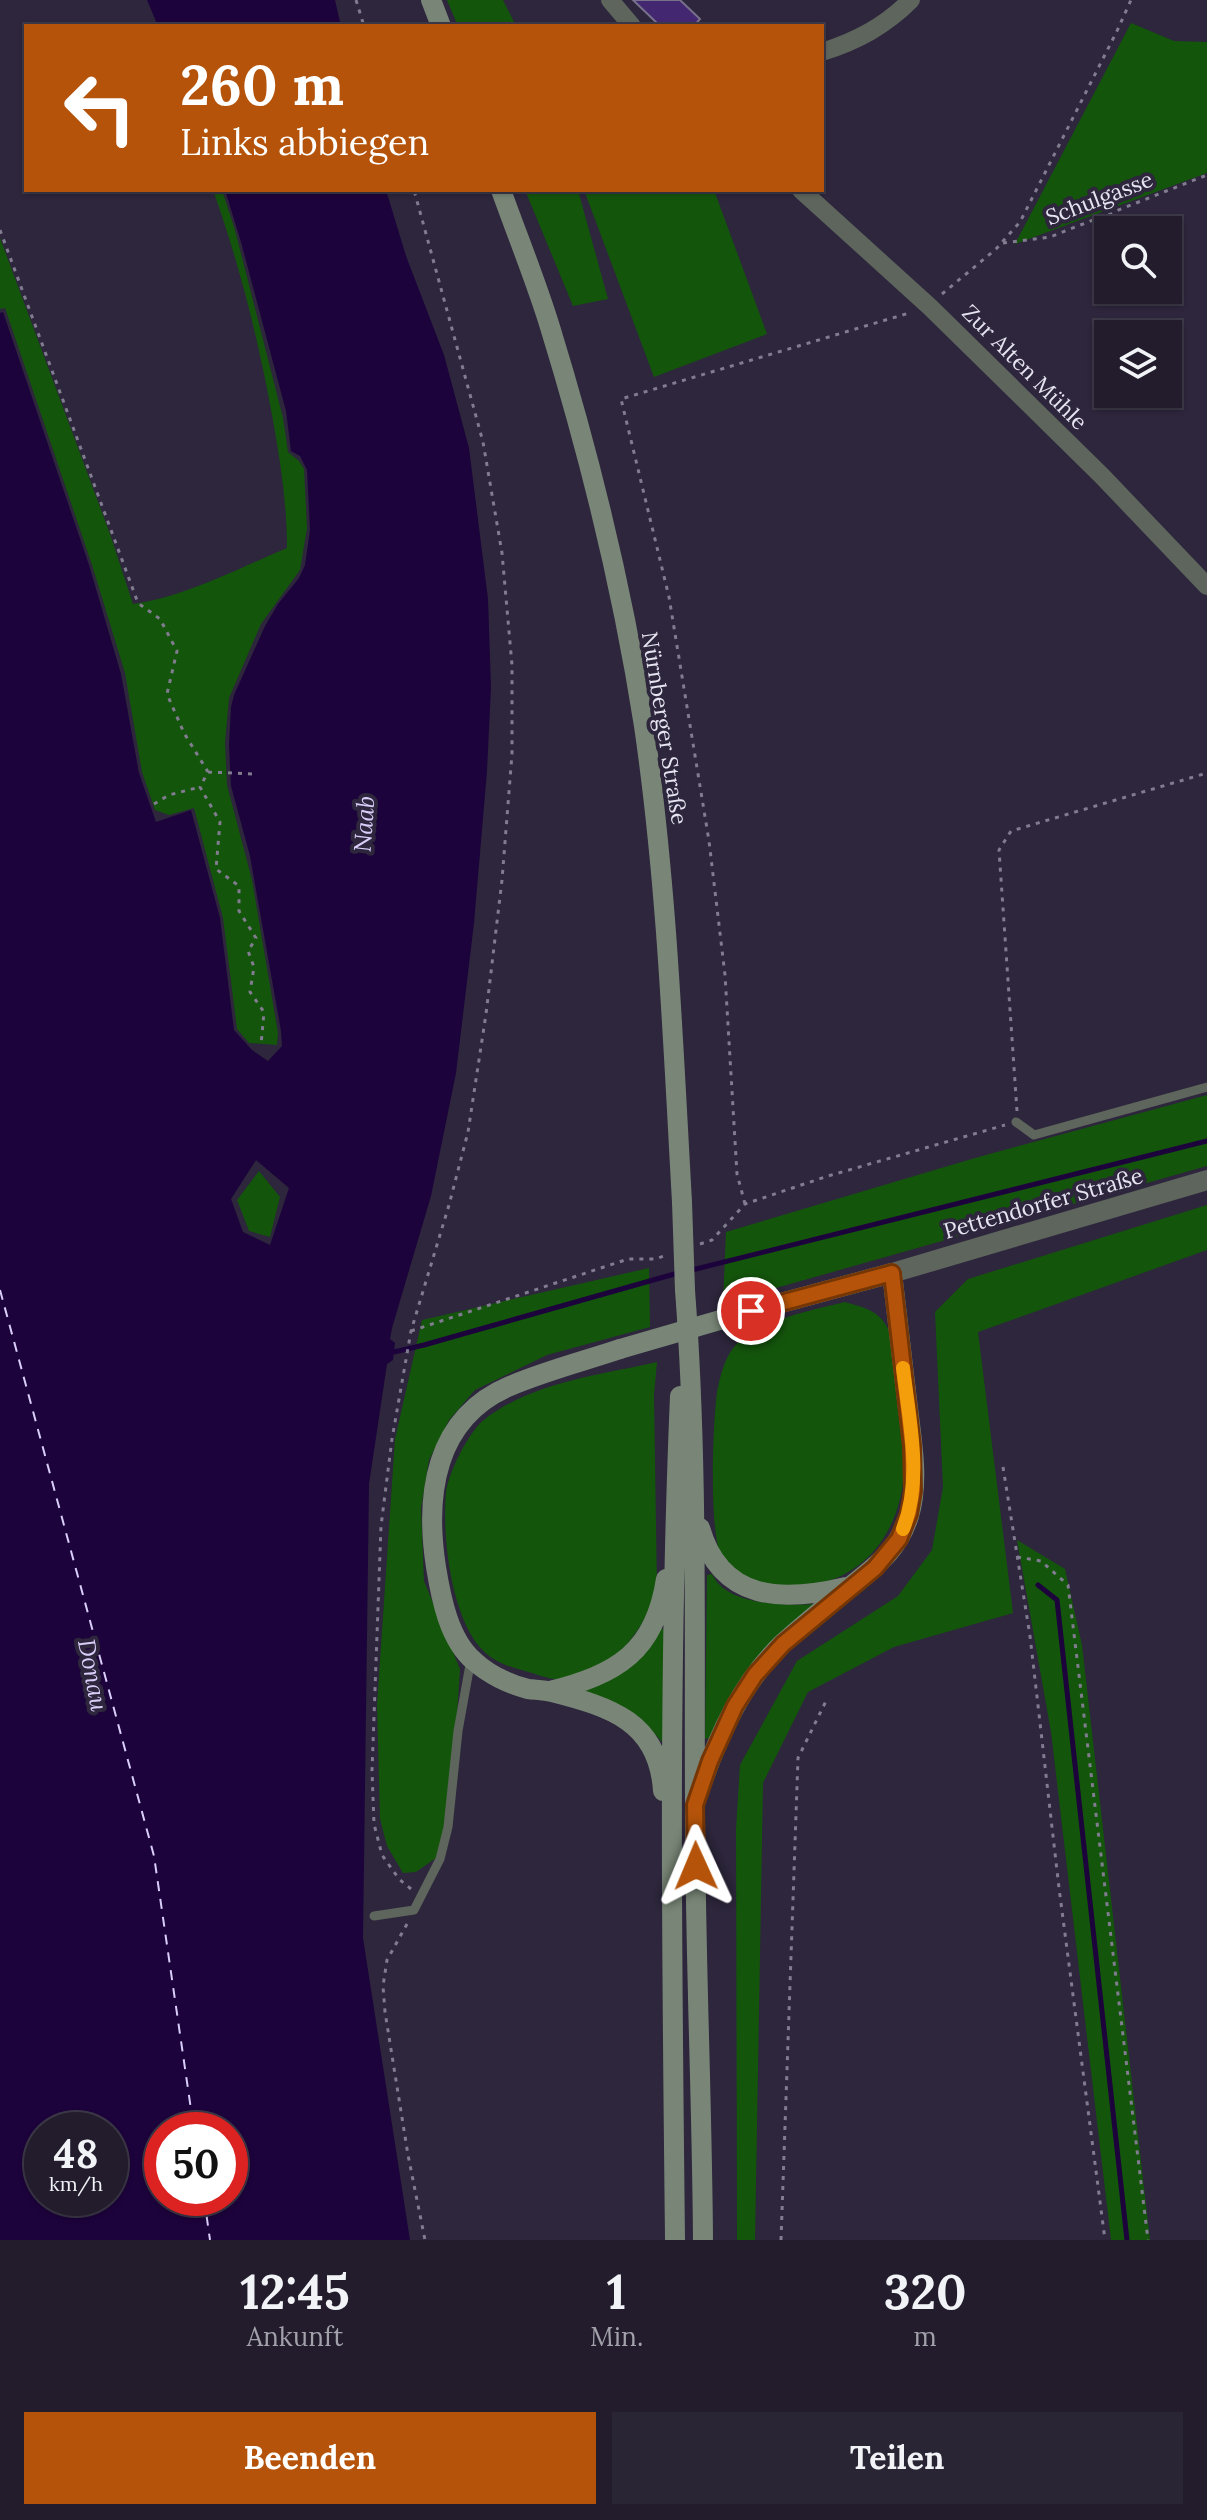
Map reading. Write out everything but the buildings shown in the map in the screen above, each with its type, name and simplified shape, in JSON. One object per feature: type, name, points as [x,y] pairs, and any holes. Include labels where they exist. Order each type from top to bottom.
[{"type":"main road","points":[[431,0],[440,24]]},
{"type":"main road","name":"Nürnberger Straße","points":[[502,192],[549,324],[586,450],[623,611],[643,725],[660,857],[669,963],[685,1290]]},
{"type":"main road","points":[[671,1907],[663,1782],[657,1757],[648,1739],[637,1726],[622,1716],[550,1691],[526,1688],[487,1671],[471,1659],[453,1631],[441,1601],[435,1558],[432,1495],[437,1467],[451,1437],[471,1413],[508,1386],[620,1349],[892,1273],[912,1446],[913,1491],[909,1514],[899,1539],[875,1568],[783,1644],[755,1675],[723,1729],[695,1805]]},
{"type":"main road","points":[[675,2240],[671,1907],[676,1487],[685,1290]]},
{"type":"main road","points":[[685,1290],[692,1381],[696,1512],[695,1805],[703,2240]]},
{"type":"main road","points":[[550,1691],[581,1683],[614,1668],[639,1646],[650,1629],[663,1594],[676,1487]]},
{"type":"main road","points":[[696,1512],[704,1541],[713,1558],[724,1573],[740,1584],[762,1594],[784,1596],[850,1587]]},
{"type":"street","points":[[610,0],[630,24]]},
{"type":"street","points":[[824,51],[868,35],[896,16],[911,0]]},
{"type":"street","name":"Zur Alten Mühle","points":[[803,192],[930,307],[1102,476],[1207,586]]},
{"type":"street","name":"Pettendorfer Straße","points":[[892,1273],[1207,1180]]},
{"type":"lane","points":[[1016,1122],[1034,1135],[1207,1087]]},
{"type":"lane","points":[[374,1916],[414,1910],[440,1859],[448,1827],[458,1731],[471,1659]]},
{"type":"path","points":[[356,0],[363,24]]},
{"type":"path","points":[[745,1204],[737,1174],[725,975],[709,841],[669,597],[621,399],[930,307],[1020,222],[1131,0]]},
{"type":"path","name":"Schulgasse","points":[[1001,243],[1050,237],[1207,175]]},
{"type":"path","points":[[415,192],[483,442],[502,553],[512,665],[512,754],[486,1014],[468,1132],[411,1331],[385,1483],[381,1526],[372,1771],[374,1824],[382,1855],[399,1879],[422,1897]]},
{"type":"path","points":[[0,230],[138,603],[160,619],[177,651],[167,694],[184,733],[208,772]]},
{"type":"path","points":[[208,772],[254,774]]},
{"type":"path","points":[[154,804],[169,795],[200,787],[208,772]]},
{"type":"path","points":[[698,1244],[712,1240],[745,1204],[828,1176],[1016,1122],[1018,1097],[999,850],[1011,831],[1207,773]]},
{"type":"path","points":[[200,787],[220,822],[216,869],[239,886],[239,911],[256,938],[248,951],[254,967],[250,992],[264,1012],[261,1045]]},
{"type":"path","points":[[411,1331],[628,1259],[655,1259],[669,1254]]},
{"type":"path","points":[[1003,1467],[1030,1636],[1105,2240]]},
{"type":"path","points":[[1017,1557],[1041,1561],[1068,1585],[1148,2240]]},
{"type":"path","points":[[781,2240],[798,1758],[827,1699]]},
{"type":"path","points":[[414,1910],[387,1960],[383,1986],[408,2155],[425,2240]]},
{"type":"green space","points":[[447,0],[503,0],[515,24],[457,24]]},
{"type":"green space","points":[[1131,23],[1174,41],[1207,42],[1207,173],[1015,244]]},
{"type":"green space","points":[[214,192],[223,192],[235,230],[283,418],[288,452],[304,469],[307,528],[300,570],[261,624],[229,698],[225,742],[227,785],[252,880],[278,1033],[277,1045],[249,1043],[237,1029],[223,918],[194,808],[169,815],[155,810],[142,772],[125,673],[92,565],[5,308],[0,309],[0,238],[133,604],[172,595],[231,573],[287,548],[282,481],[267,386]]},
{"type":"green space","points":[[526,192],[579,192],[608,299],[573,306]]},
{"type":"green space","points":[[585,192],[715,192],[767,334],[654,377]]},
{"type":"green space","points":[[1207,1095],[1207,1166],[723,1303],[726,1232],[975,1158]]},
{"type":"green space","points":[[259,1171],[280,1197],[270,1237],[249,1231],[237,1200]]},
{"type":"green space","points":[[1207,1205],[1207,1250],[978,1332],[1013,1613],[894,1647],[808,1692],[763,1783],[755,2240],[737,2240],[736,1829],[740,1765],[797,1661],[898,1596],[932,1550],[943,1487],[935,1312],[968,1279]]},
{"type":"green space","points":[[649,1268],[650,1327],[547,1355],[475,1390],[449,1420],[429,1460],[421,1508],[424,1581],[460,1669],[451,1807],[436,1858],[416,1872],[403,1873],[387,1846],[380,1819],[377,1705],[395,1439],[422,1320]]},
{"type":"green space","points":[[845,1302],[878,1315],[889,1332],[904,1460],[897,1510],[877,1547],[863,1562],[846,1573],[805,1585],[775,1587],[759,1584],[725,1562],[718,1547],[713,1505],[713,1452],[717,1392],[723,1368],[734,1347],[756,1330],[785,1318]]},
{"type":"green space","points":[[657,1362],[654,1395],[657,1590],[644,1619],[615,1656],[602,1665],[572,1676],[554,1679],[499,1662],[483,1651],[469,1630],[450,1572],[446,1493],[460,1453],[485,1419],[524,1396],[568,1382]]},
{"type":"green space","points":[[1017,1540],[1065,1569],[1082,1645],[1150,2240],[1111,2240],[1051,1732]]},
{"type":"green space","points":[[712,1574],[719,1585],[743,1598],[774,1604],[816,1604],[757,1657],[737,1685],[711,1738],[705,1739],[707,1575]]},
{"type":"green space","points":[[659,1629],[666,1629],[665,1740],[661,1741],[625,1709],[581,1690],[607,1681],[627,1668]]},
{"type":"water","points":[[147,0],[335,0],[341,24],[157,24]]},
{"type":"water","points":[[226,192],[387,192],[406,256],[444,355],[469,448],[488,599],[491,687],[474,923],[456,1073],[431,1196],[392,1328],[390,1339],[395,1343],[393,1360],[387,1364],[369,1484],[363,1938],[410,2240],[0,2240],[0,313],[3,312],[89,565],[121,674],[139,773],[156,822],[191,810],[220,918],[234,1030],[252,1050],[268,1061],[282,1046],[281,1031],[250,856],[231,786],[229,745],[234,695],[265,626],[305,565],[310,530],[307,470],[300,456],[291,451],[286,411]],"holes":[[[256,1160],[289,1188],[270,1245],[243,1232],[231,1199]]]},
{"type":"waterway","points":[[688,1271],[1207,1141]]},
{"type":"waterway","points":[[394,1352],[678,1273]]},
{"type":"waterway","points":[[1038,1585],[1057,1600],[1127,2240]]},
{"type":"ferry route","points":[[0,1290],[154,1856],[191,2112]]},
{"type":"ferry route","points":[[207,2216],[210,2240]]},
{"type":"slow traffic","points":[[903,1368],[912,1446],[913,1491],[903,1529]]},
{"type":"route","points":[[696,1866],[695,1805],[710,1761],[735,1706],[755,1675],[783,1644],[875,1568],[899,1539],[909,1514],[913,1491],[912,1446],[892,1273],[751,1311]]},
{"type":"water label","name":"Naab","points":[[364,824]]},
{"type":"water label","name":"Donau","points":[[93,1675]]}]
